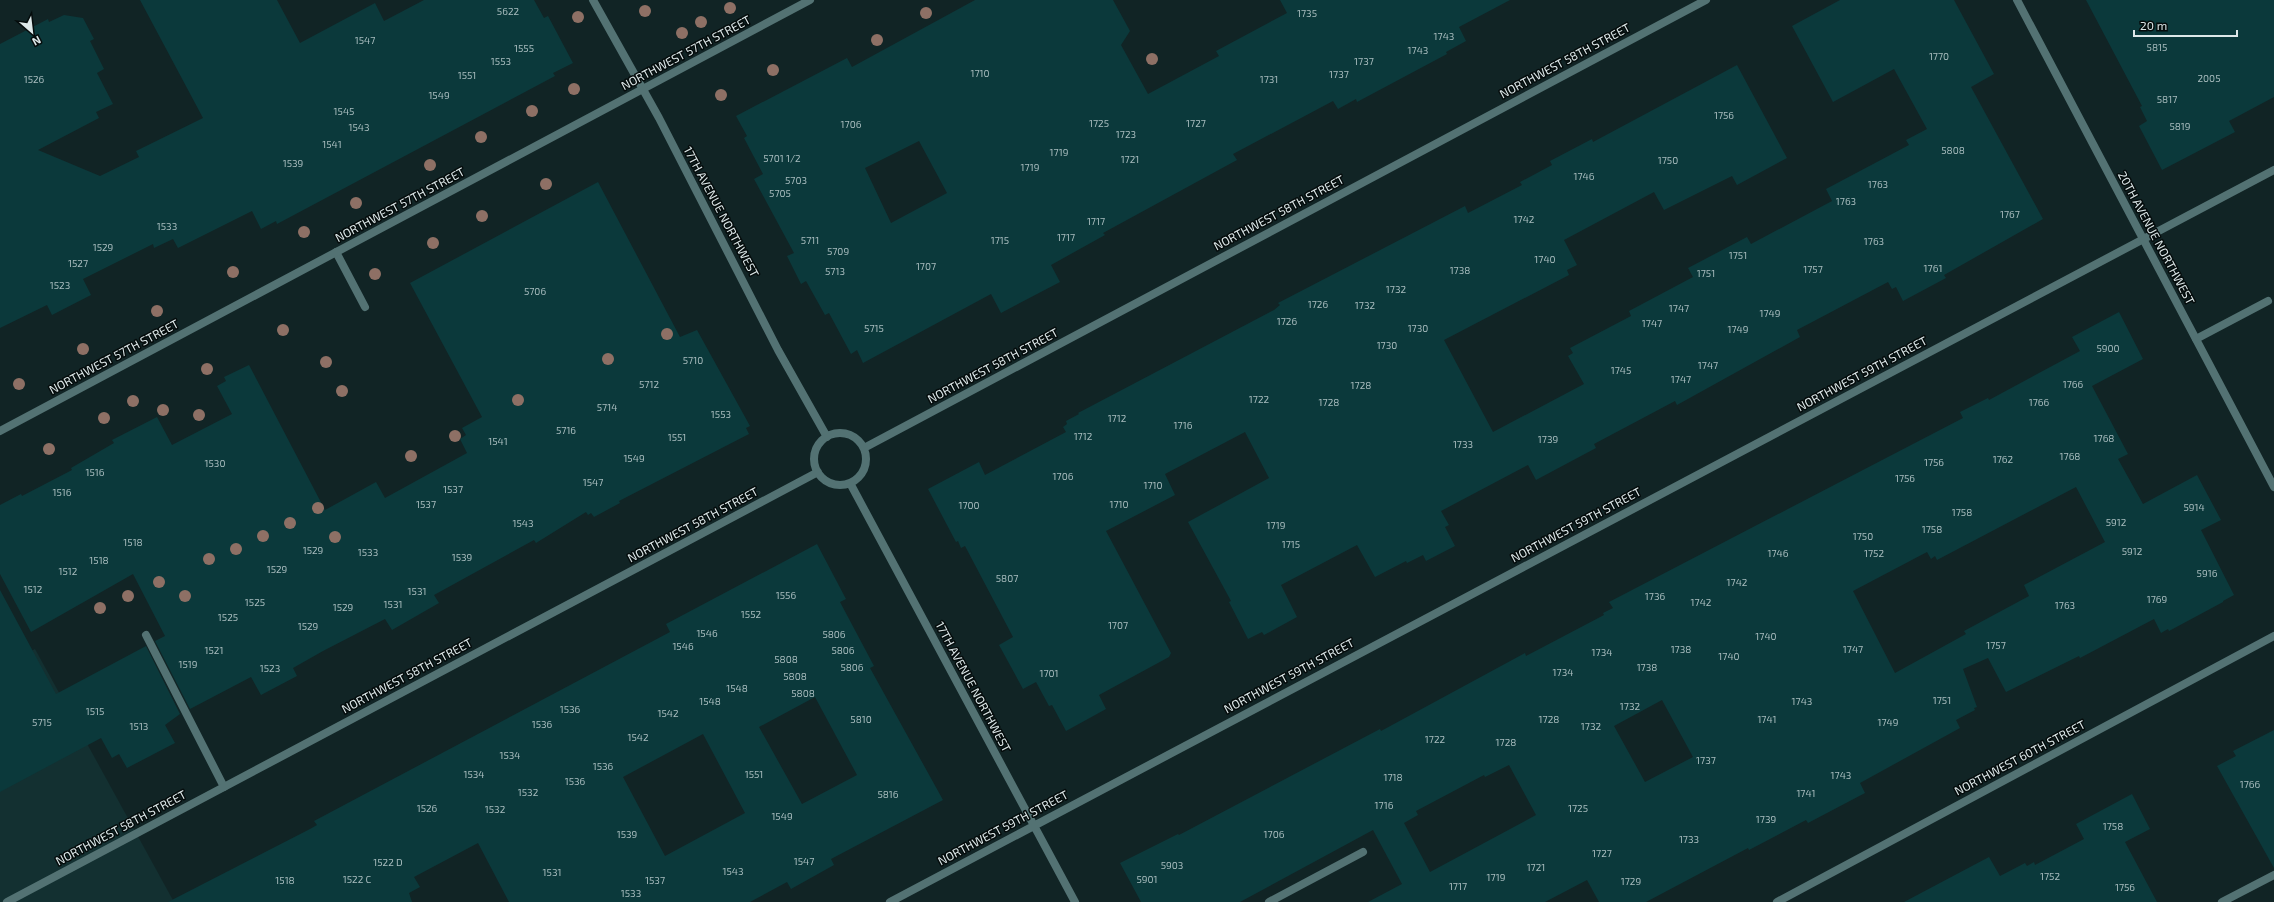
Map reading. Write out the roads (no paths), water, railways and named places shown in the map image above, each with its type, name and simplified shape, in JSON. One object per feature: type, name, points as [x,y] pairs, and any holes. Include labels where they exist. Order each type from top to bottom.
[{"type":"street","name":"17TH AVENUE NORTHWEST","points":[[593,0],[697,192],[778,350],[827,437]]},
{"type":"street","name":"NORTHWEST 57TH STREET","points":[[0,431],[810,0]]},
{"type":"street","name":"NORTHWEST 58TH STREET","points":[[864,448],[1706,0]]},
{"type":"street","name":"20TH AVENUE NORTHWEST","points":[[2017,0],[2274,487]]},
{"type":"street","name":"NORTHWEST 59TH STREET","points":[[890,902],[2274,170]]},
{"type":"street","points":[[336,252],[364,307]]},
{"type":"street","points":[[2196,339],[2268,301]]},
{"type":"street","points":[[839,433],[848,434],[855,437],[864,448],[866,458],[865,467],[861,474],[850,483],[838,485],[829,482],[818,472],[814,462],[815,452],[818,445],[827,437],[839,433]]},
{"type":"street","name":"NORTHWEST 58TH STREET","points":[[7,902],[818,472]]},
{"type":"street","name":"17TH AVENUE NORTHWEST","points":[[850,483],[1075,902]]},
{"type":"street","points":[[146,635],[224,787]]},
{"type":"street","name":"NORTHWEST 60TH STREET","points":[[1777,902],[2274,636]]},
{"type":"street","points":[[1269,902],[1362,852]]},
{"type":"street","points":[[2222,902],[2274,874]]}]
